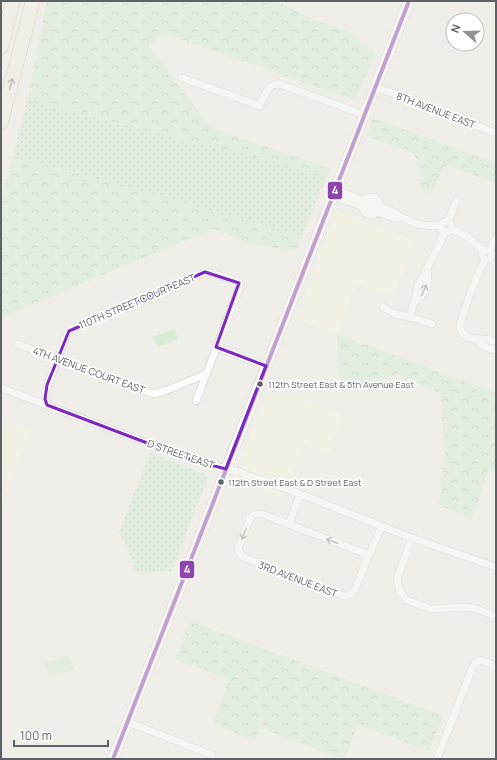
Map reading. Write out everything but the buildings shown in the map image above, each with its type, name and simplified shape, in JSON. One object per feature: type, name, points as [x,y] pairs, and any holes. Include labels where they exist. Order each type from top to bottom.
[{"type":"highway","points":[[1,47],[13,1]]},
{"type":"highway","points":[[1,122],[33,1]]},
{"type":"main road","points":[[113,759],[409,1]]},
{"type":"street","points":[[182,78],[260,106],[268,88],[279,84],[365,115]]},
{"type":"street","name":"8TH AVENUE EAST","points":[[376,87],[496,133]]},
{"type":"street","points":[[334,193],[363,203]]},
{"type":"street","points":[[369,198],[374,198],[379,202],[379,209],[373,215],[368,215],[364,211],[363,203],[369,198]]},
{"type":"street","points":[[409,317],[415,301],[418,286],[427,270],[456,201]]},
{"type":"street","points":[[379,209],[394,218],[401,217],[420,225],[444,227],[449,232],[452,229],[466,236],[489,255]]},
{"type":"street","points":[[496,238],[472,288],[460,324],[460,328],[464,336],[476,340],[484,339],[496,342]]},
{"type":"street","name":"110TH STREET COURT EAST","points":[[47,405],[45,392],[68,333],[74,327],[204,272],[239,283],[239,289],[216,347]]},
{"type":"street","points":[[383,308],[395,314],[432,324]]},
{"type":"street","points":[[476,340],[489,349],[496,350]]},
{"type":"street","name":"4TH AVENUE COURT EAST","points":[[17,344],[154,394],[206,374]]},
{"type":"street","points":[[196,401],[216,347],[266,366]]},
{"type":"street","name":"D STREET EAST","points":[[1,388],[192,460],[239,472],[412,538],[496,567]]},
{"type":"street","points":[[300,494],[289,524],[369,555],[382,526]]},
{"type":"street","name":"3RD AVENUE EAST","points":[[289,524],[262,514],[254,514],[250,518],[238,549],[240,554],[243,557],[348,596],[352,594],[355,589],[369,555]]},
{"type":"street","points":[[412,538],[397,579],[398,588],[407,600],[432,609],[465,607],[474,608],[496,616]]},
{"type":"street","points":[[437,759],[473,666],[478,661],[484,661],[496,666]]},
{"type":"street","points":[[128,722],[212,754]]},
{"type":"highlighted area","points":[[205,272],[239,283],[216,347],[266,366],[226,469],[192,460],[47,405],[45,399],[47,385],[69,331]]},
{"type":"shaded area","points":[[336,211],[414,240],[393,297],[356,284],[337,334],[296,319]]},
{"type":"shaded area","points":[[268,388],[342,415],[328,454],[303,445],[284,498],[234,479]]},
{"type":"shaded area","points":[[1,419],[31,431],[1,506]]},
{"type":"green space","points":[[47,1],[277,1],[314,20],[349,32],[375,54],[355,100],[165,34],[149,46],[211,128],[331,169],[328,175],[318,176],[278,163],[34,103],[29,92]]},
{"type":"green space","points":[[29,92],[34,103],[278,163],[318,176],[328,175],[302,236],[13,156]]},
{"type":"green space","points":[[373,118],[496,163],[496,183],[447,165],[441,172],[431,192],[427,195],[423,193],[418,160],[411,152],[367,136]]},
{"type":"green space","points":[[13,156],[302,236],[296,251],[251,244],[213,229],[2,317],[1,319],[1,201]]},
{"type":"green space","points":[[174,329],[178,339],[158,347],[154,337]]},
{"type":"green space","points":[[337,334],[496,393],[496,473],[488,470],[472,519],[439,505],[445,454],[440,393],[398,374],[356,386],[339,378]]},
{"type":"green space","points":[[150,453],[204,474],[207,479],[172,571],[170,572],[161,571],[143,573],[135,571],[127,546],[119,532]]},
{"type":"green space","points":[[190,621],[443,716],[429,751],[358,725],[345,759],[343,759],[260,728],[255,740],[213,724],[229,679],[175,659]]},
{"type":"green space","points":[[69,655],[74,669],[49,677],[45,663]]},
{"type":"transit line","name":"4","points":[[113,759],[409,1]]},
{"type":"place","name":"112th Street East & 5th Avenue East","points":[[260,384]]},
{"type":"place","name":"112th Street East & D Street East","points":[[221,482]]}]
